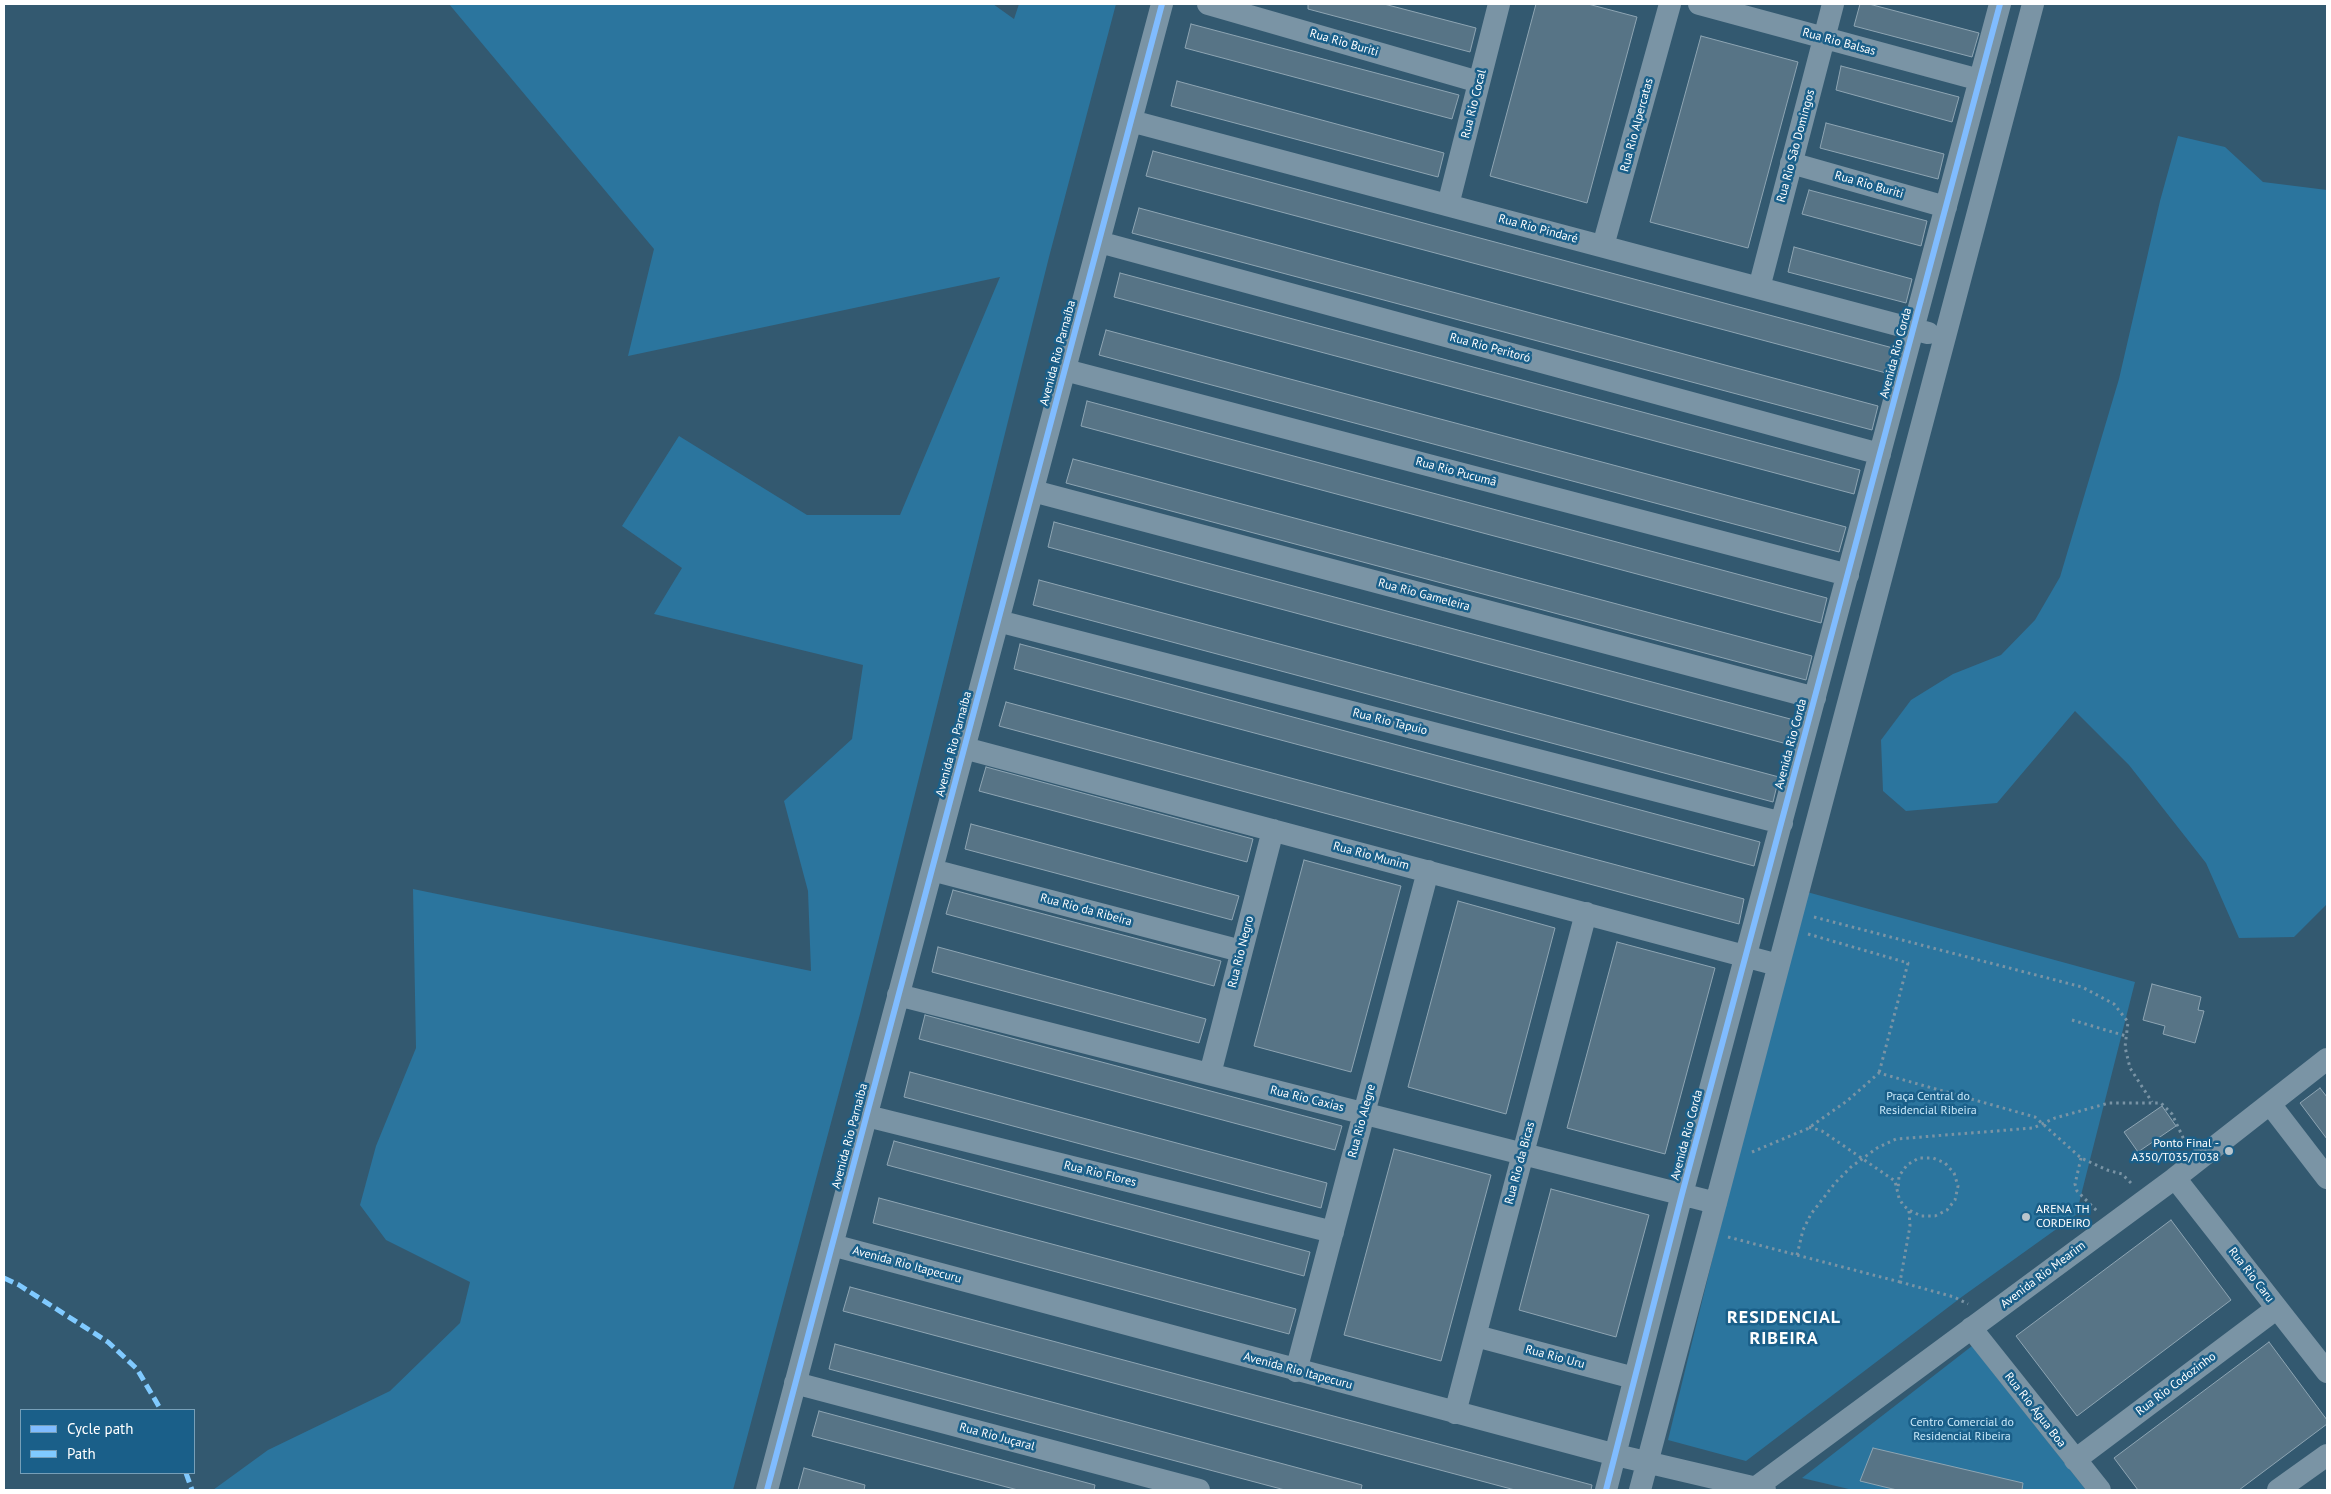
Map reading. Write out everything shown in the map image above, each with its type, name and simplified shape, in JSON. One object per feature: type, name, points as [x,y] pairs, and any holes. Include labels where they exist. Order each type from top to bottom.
[{"type":"street","name":"Avenida Rio Parnaíba","points":[[767,1490],[1162,4]]},
{"type":"street","name":"Rua Rio Buriti","points":[[1208,4],[1479,82]]},
{"type":"street","name":"Rua Rio Cocal","points":[[1448,205],[1499,4]]},
{"type":"street","name":"Rua Rio Alpercatas","points":[[1603,246],[1670,4]]},
{"type":"street","name":"Rua Rio Balsas","points":[[1699,4],[1980,80]]},
{"type":"street","name":"Rua Rio São Domingos","points":[[1759,288],[1833,4]]},
{"type":"street","name":"Avenida Rio Corda","points":[[1606,1490],[1682,1194],[2000,4]]},
{"type":"street","points":[[1640,1490],[2033,4]]},
{"type":"street","name":"Rua Rio Pindaré","points":[[1131,121],[1944,338]]},
{"type":"street","name":"Rua Rio Buriti","points":[[1792,163],[1946,207]]},
{"type":"street","name":"Rua Rio Peritoró","points":[[1099,242],[1880,454]]},
{"type":"street","name":"Rua Rio Pucumã","points":[[1065,370],[1848,575]]},
{"type":"street","name":"Rua Rio Gameleira","points":[[1033,491],[1815,698]]},
{"type":"street","name":"Rua Rio Tapuio","points":[[998,621],[1782,823]]},
{"type":"street","name":"Rua Rio Munim","points":[[964,748],[1778,965]]},
{"type":"street","name":"Rua Rio Negro","points":[[1210,1074],[1273,830]]},
{"type":"street","name":"Rua Rio da Ribeira","points":[[932,870],[1241,951]]},
{"type":"street","name":"Rua Rio Alegre","points":[[1296,1371],[1428,872]]},
{"type":"street","name":"Rua Rio da Bicas","points":[[1455,1413],[1586,913]]},
{"type":"street","name":"Rua Rio Caxias","points":[[898,995],[1716,1203]]},
{"type":"street","name":"Avenida Rio Mearim","points":[[1760,1489],[1971,1328],[2175,1178],[2327,1059]]},
{"type":"street","points":[[2270,1104],[2327,1178]]},
{"type":"street","name":"Rua Rio Flores","points":[[867,1116],[1333,1232]]},
{"type":"street","name":"Rua Rio Caru","points":[[2175,1178],[2327,1372]]},
{"type":"street","name":"Avenida Rio Itapecuru","points":[[832,1245],[1455,1413],[1616,1455],[1760,1489]]},
{"type":"street","name":"Rua Rio Codozinho","points":[[2075,1460],[2276,1309]]},
{"type":"street","name":"Rua Rio Água Boa","points":[[1971,1328],[2100,1490]]},
{"type":"street","name":"Rua Rio Uru","points":[[1476,1336],[1634,1378]]},
{"type":"street","name":"Rua Rio Juçaral","points":[[795,1383],[1199,1490]]},
{"type":"street","points":[[2278,1490],[2327,1455]]},
{"type":"path","points":[[1790,920],[2082,987],[2114,1004],[2128,1022],[2125,1046],[2130,1068],[2152,1103]]},
{"type":"path","points":[[1725,1167],[1810,1127],[1847,1102],[1879,1073],[1908,963],[1790,920]]},
{"type":"path","points":[[2072,1020],[2126,1036]]},
{"type":"path","points":[[1879,1073],[2035,1117],[2081,1158],[2107,1170],[2122,1174],[2146,1198]]},
{"type":"path","points":[[1797,1255],[1801,1236],[1810,1214],[1835,1183],[1863,1158],[1877,1148],[1896,1139],[2033,1128],[2055,1118],[2109,1103],[2161,1103],[2172,1114],[2181,1135],[2197,1160]]},
{"type":"path","points":[[1810,1127],[1822,1131],[1863,1158],[1895,1181],[1898,1190]]},
{"type":"path","points":[[1919,1158],[1933,1158],[1945,1163],[1954,1173],[1958,1186],[1955,1200],[1947,1210],[1934,1216],[1921,1216],[1909,1210],[1899,1198],[1898,1190],[1899,1176],[1907,1165],[1919,1158]]},
{"type":"path","points":[[2081,1158],[2075,1184],[2077,1191],[2111,1224]]},
{"type":"path","points":[[1900,1282],[1910,1226],[1909,1210]]},
{"type":"path","points":[[1708,1232],[1954,1297],[1989,1315]]},
{"type":"green space","points":[[449,4],[993,4],[1014,19],[1019,4],[1116,4],[1049,257],[860,1014],[733,1490],[213,1490],[268,1450],[390,1391],[460,1323],[470,1282],[386,1240],[360,1205],[376,1146],[416,1048],[413,889],[811,971],[808,891],[784,801],[852,739],[863,665],[654,614],[682,568],[622,526],[679,436],[807,515],[900,515],[1000,277],[628,356],[654,249]]},
{"type":"green space","points":[[2178,136],[2225,147],[2263,182],[2327,190],[2327,904],[2294,937],[2239,938],[2206,863],[2129,765],[2075,711],[1997,803],[1906,811],[1883,791],[1881,740],[1911,700],[1953,674],[2001,655],[2035,620],[2060,577],[2119,379],[2160,201]]},
{"type":"green space","name":"Praça Central do Residencial Ribeira","points":[[1807,892],[2135,982],[2076,1215],[1963,1296],[1746,1461],[1668,1440],[1720,1228]]},
{"type":"green space","name":"Centro Comercial do Residencial Ribeira","points":[[1972,1346],[2086,1490],[1853,1490],[1802,1478]]},
{"type":"building","points":[[1308,4],[1384,4],[1476,28],[1470,52],[1308,9]]},
{"type":"building","points":[[1536,4],[1588,4],[1637,17],[1587,203],[1490,176]]},
{"type":"building","points":[[1860,4],[1869,4],[1979,33],[1972,57],[1854,26]]},
{"type":"building","points":[[1191,24],[1459,95],[1452,119],[1185,48]]},
{"type":"building","points":[[1701,36],[1798,62],[1748,248],[1650,222]]},
{"type":"building","points":[[1841,66],[1959,97],[1952,122],[1836,90]]},
{"type":"building","points":[[1177,81],[1444,153],[1438,177],[1171,106]]},
{"type":"building","points":[[1826,123],[1944,154],[1938,179],[1820,148]]},
{"type":"building","points":[[1153,151],[1893,348],[1886,373],[1146,176]]},
{"type":"building","points":[[1809,190],[1927,221],[1921,246],[1802,214]]},
{"type":"building","points":[[1139,208],[1878,406],[1872,430],[1132,233]]},
{"type":"building","points":[[1794,247],[1912,279],[1906,303],[1788,272]]},
{"type":"building","points":[[1120,273],[1860,470],[1854,494],[1114,297]]},
{"type":"building","points":[[1106,330],[1846,527],[1839,552],[1099,355]]},
{"type":"building","points":[[1087,401],[1827,598],[1821,623],[1081,426]]},
{"type":"building","points":[[1073,459],[1812,656],[1806,680],[1066,483]]},
{"type":"building","points":[[1054,522],[1794,720],[1787,744],[1048,547]]},
{"type":"building","points":[[1039,580],[1779,777],[1773,802],[1033,605]]},
{"type":"building","points":[[1020,644],[1760,842],[1754,866],[1014,669]]},
{"type":"building","points":[[1006,702],[1744,899],[1739,924],[999,726]]},
{"type":"building","points":[[986,767],[1253,839],[1247,862],[979,791]]},
{"type":"building","points":[[971,824],[1239,896],[1232,920],[965,849]]},
{"type":"building","points":[[1304,860],[1401,886],[1351,1072],[1254,1046]]},
{"type":"building","points":[[953,890],[1221,961],[1214,986],[946,914]]},
{"type":"building","points":[[1458,901],[1555,928],[1506,1114],[1408,1087]]},
{"type":"building","points":[[1617,942],[1715,968],[1665,1154],[1567,1128]]},
{"type":"building","points":[[938,947],[1206,1019],[1199,1043],[932,972]]},
{"type":"building","points":[[2152,984],[2201,997],[2198,1010],[2204,1011],[2195,1043],[2163,1034],[2165,1026],[2143,1020]]},
{"type":"building","points":[[925,1015],[1342,1126],[1335,1150],[919,1039]]},
{"type":"building","points":[[910,1072],[1327,1183],[1321,1208],[904,1097]]},
{"type":"building","points":[[2320,1088],[2327,1097],[2327,1139],[2300,1103]]},
{"type":"building","points":[[2162,1106],[2176,1126],[2138,1152],[2124,1132]]},
{"type":"building","points":[[894,1141],[1310,1252],[1304,1276],[887,1165]]},
{"type":"building","points":[[1394,1149],[1491,1175],[1441,1361],[1344,1335]]},
{"type":"building","points":[[1551,1189],[1649,1215],[1616,1337],[1519,1310]]},
{"type":"building","points":[[879,1198],[1296,1309],[1289,1334],[873,1223]]},
{"type":"building","points":[[2171,1220],[2231,1300],[2077,1416],[2016,1336]]},
{"type":"building","points":[[850,1287],[1592,1485],[1591,1490],[1515,1490],[843,1311]]},
{"type":"building","points":[[2269,1342],[2327,1420],[2327,1424],[2239,1490],[2138,1490],[2114,1458]]},
{"type":"building","points":[[835,1344],[1362,1485],[1361,1490],[1285,1490],[829,1369]]},
{"type":"building","points":[[819,1411],[1095,1485],[1094,1490],[1018,1490],[812,1436]]},
{"type":"building","points":[[1873,1448],[2023,1483],[2022,1490],[1897,1490],[1860,1481]]},
{"type":"building","points":[[804,1468],[865,1485],[864,1490],[798,1490]]},
{"type":"marked path","points":[[4,1278],[19,1285],[108,1342],[137,1369],[160,1409]]},
{"type":"marked path","points":[[186,1474],[192,1490]]},
{"type":"cycle path","points":[[767,1490],[1162,4]]},
{"type":"cycle path","points":[[1606,1490],[1682,1194],[2000,4]]},
{"type":"place","name":"Ponto Final - A350/T035/T038","points":[[2229,1151]]},
{"type":"place","name":"ARENA TH CORDEIRO","points":[[2026,1217]]},
{"type":"district","name":"RESIDENCIAL RIBEIRA","points":[[1784,1328]]}]
